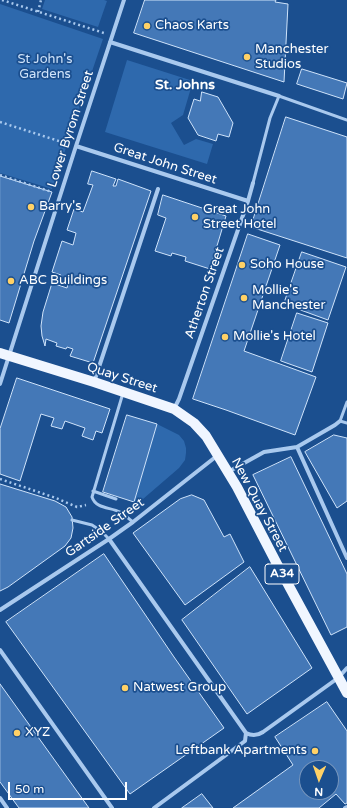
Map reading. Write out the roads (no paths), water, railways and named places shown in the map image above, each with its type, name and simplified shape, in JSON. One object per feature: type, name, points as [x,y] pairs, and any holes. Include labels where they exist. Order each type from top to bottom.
[{"type":"main road","name":"Quay Street","points":[[4,354],[123,391],[174,409],[194,423],[206,436],[218,455]]},
{"type":"main road","name":"New Quay Street","points":[[218,455],[347,693]]},
{"type":"street","name":"Lower Byrom Street","points":[[4,354],[76,146],[124,0]]},
{"type":"street","points":[[110,42],[279,96]]},
{"type":"street","name":"Great John Street","points":[[76,146],[248,201]]},
{"type":"street","name":"Atherton Street","points":[[174,409],[179,399],[248,201],[253,182]]},
{"type":"street","points":[[94,382],[158,189]]},
{"type":"street","points":[[0,384],[4,354]]},
{"type":"street","points":[[228,472],[264,452],[297,447],[340,421]]},
{"type":"street","points":[[297,447],[347,558]]},
{"type":"street","name":"Gartside Street","points":[[0,610],[133,522],[218,455]]},
{"type":"street","points":[[109,539],[246,733],[255,735],[261,733],[338,678],[347,668]]},
{"type":"street","points":[[0,650],[112,808]]},
{"type":"street","points":[[154,808],[245,740],[246,733]]},
{"type":"street","points":[[1,799],[7,808]]},
{"type":"lane","points":[[253,182],[270,118],[279,96],[347,120]]},
{"type":"lane","points":[[123,391],[92,497],[93,501],[97,505],[120,512],[133,522]]},
{"type":"lane","points":[[347,402],[340,421],[347,423]]},
{"type":"lane","points":[[93,491],[116,499]]},
{"type":"lane","points":[[72,520],[92,525],[101,530],[109,539]]},
{"type":"place","name":"Chaos Karts","points":[[147,26]]},
{"type":"place","name":"Manchester Studios","points":[[247,57]]},
{"type":"place","name":"Barry's","points":[[31,207]]},
{"type":"place","name":"Great John Street Hotel","points":[[195,217]]},
{"type":"place","name":"Soho House","points":[[242,265]]},
{"type":"place","name":"ABC Buildings","points":[[11,281]]},
{"type":"place","name":"Mollie's Manchester","points":[[244,298]]},
{"type":"place","name":"Mollie's Hotel","points":[[225,337]]},
{"type":"place","name":"Natwest Group","points":[[125,688]]},
{"type":"place","name":"XYZ","points":[[17,733]]},
{"type":"place","name":"Leftbank Apartments","points":[[315,751]]},
{"type":"district","name":"St. Johns","points":[[185,85]]},
{"type":"park label","name":"St John's Gardens","points":[[45,68]]}]
